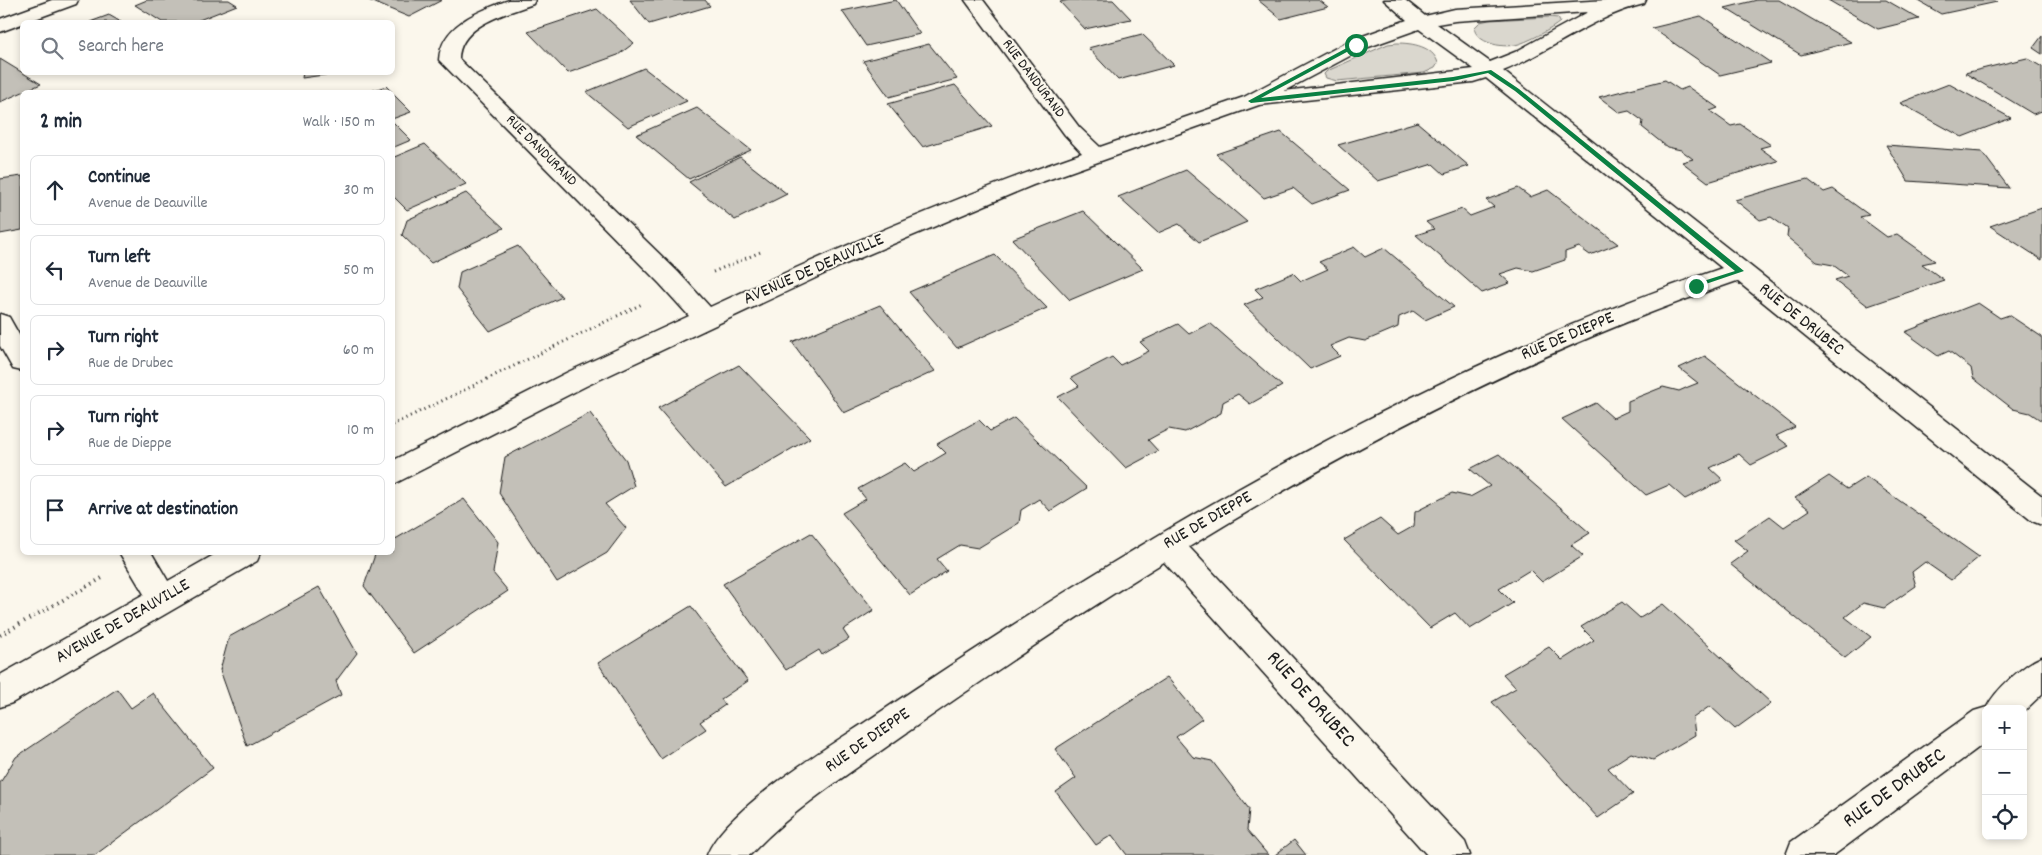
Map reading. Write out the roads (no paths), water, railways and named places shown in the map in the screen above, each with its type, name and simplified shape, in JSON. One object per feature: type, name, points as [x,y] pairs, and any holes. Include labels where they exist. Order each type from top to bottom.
[{"type":"street","points":[[0,26],[69,0]]},
{"type":"street","name":"RUE DANDURAND","points":[[526,0],[465,28],[450,43],[447,51],[449,60],[669,278],[705,318]]},
{"type":"street","name":"RUE DANDURAND","points":[[974,0],[1072,131],[1095,154]]},
{"type":"street","name":"RUE DE DRUBEC","points":[[1393,0],[1517,90],[2042,513]]},
{"type":"street","name":"AVENUE DE DEAUVILLE","points":[[395,472],[577,380],[705,318],[960,206],[1095,154],[1251,101],[1356,45],[1421,22],[1455,15],[1616,5],[1637,0]]},
{"type":"street","name":"AVENUE DE DEAUVILLE","points":[[1251,101],[1453,79],[1489,71],[1575,29],[1616,5]]},
{"type":"street","name":"RUE DE DIEPPE","points":[[725,855],[776,806],[984,659],[1168,545],[1334,448],[1415,406],[1590,326],[1740,271]]},
{"type":"street","points":[[0,324],[20,359]]},
{"type":"street","name":"RUE DE DRUBEC","points":[[1168,545],[1452,855]]},
{"type":"street","points":[[136,555],[163,599]]},
{"type":"street","name":"AVENUE DE DEAUVILLE","points":[[0,692],[241,555]]},
{"type":"street","points":[[2007,705],[2042,672]]},
{"type":"street","name":"RUE DE DRUBEC","points":[[1804,855],[1982,725]]}]
